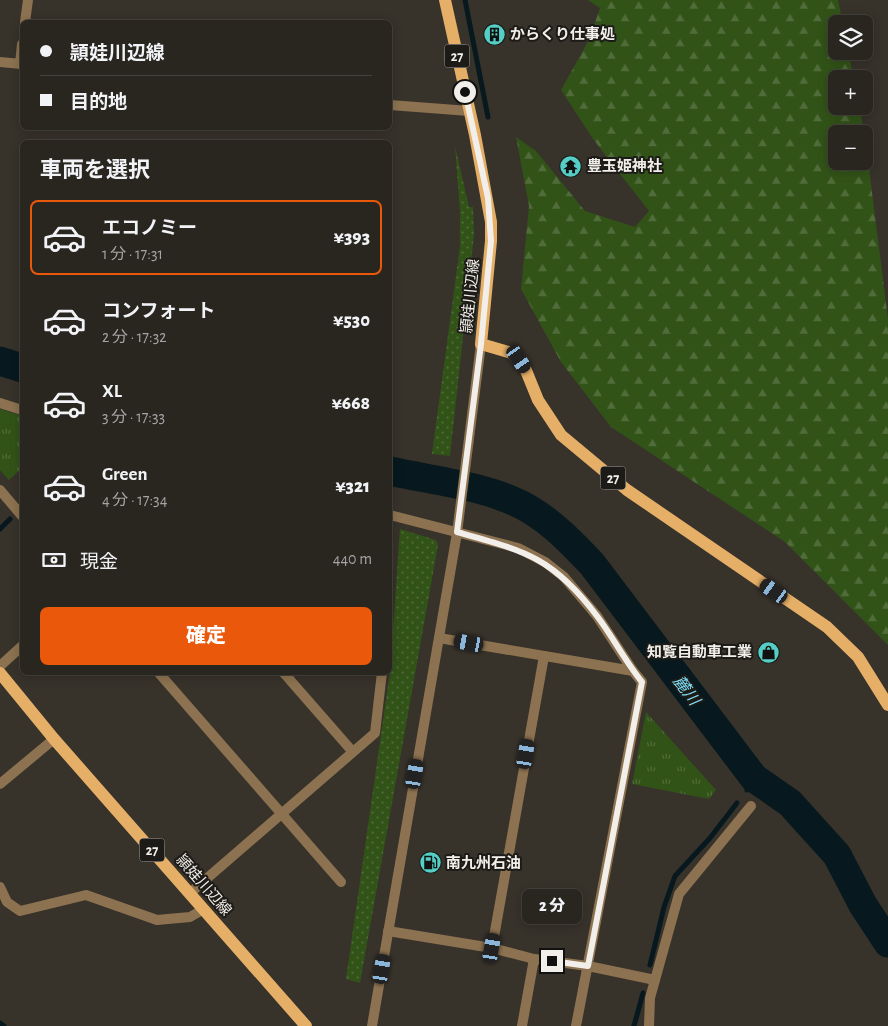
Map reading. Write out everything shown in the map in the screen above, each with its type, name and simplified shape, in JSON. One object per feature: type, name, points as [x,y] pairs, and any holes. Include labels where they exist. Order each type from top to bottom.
[{"type":"main road","name":"頴娃川辺線","points":[[445,0],[491,222],[491,241],[481,344],[512,352],[525,368],[538,400],[561,435],[627,490],[827,627],[858,658],[888,705]]},
{"type":"main road","name":"頴娃川辺線","points":[[0,674],[54,739],[306,1026]]},
{"type":"street","points":[[25,20],[28,0]]},
{"type":"street","points":[[0,62],[20,64]]},
{"type":"street","points":[[392,105],[469,111]]},
{"type":"street","points":[[372,1026],[458,528],[481,344]]},
{"type":"street","points":[[0,403],[20,409]]},
{"type":"street","points":[[0,490],[20,514]]},
{"type":"street","points":[[392,515],[458,528],[518,548],[545,562],[564,577],[597,616],[642,682],[576,1026]]},
{"type":"street","points":[[439,638],[633,671]]},
{"type":"street","points":[[0,666],[20,648]]},
{"type":"street","points":[[492,948],[544,656]]},
{"type":"street","points":[[161,675],[341,882]]},
{"type":"street","points":[[285,675],[352,751]]},
{"type":"street","points":[[190,894],[352,751],[375,733],[382,675]]},
{"type":"street","points":[[0,784],[54,739]]},
{"type":"street","points":[[649,1026],[650,998],[679,894],[750,806]]},
{"type":"street","points":[[0,887],[7,902],[20,911],[86,895],[157,920],[190,917],[204,909]]},
{"type":"street","points":[[388,931],[492,948],[534,959],[588,966],[655,980]]},
{"type":"street","points":[[522,1026],[534,959]]},
{"type":"green space","points":[[588,0],[838,0],[841,15],[828,15],[828,60],[850,60],[852,70],[828,70],[828,115],[861,115],[863,125],[828,125],[828,170],[869,170],[888,319],[888,645],[785,542],[611,427],[561,362],[521,289],[529,206],[516,137],[536,151],[585,211],[635,227],[649,211],[593,139],[561,90],[589,40],[600,8]]},
{"type":"green space","points":[[455,146],[469,207],[473,207],[474,235],[450,456],[432,454],[460,246],[460,212]]},
{"type":"green space","points":[[0,409],[20,415],[20,470],[9,480],[0,470]]},
{"type":"green space","points":[[400,529],[436,540],[438,545],[360,983],[346,979],[390,675],[392,675],[392,643]]},
{"type":"green space","points":[[646,712],[716,790],[709,799],[632,784]]},
{"type":"waterway","points":[[465,0],[488,117]]},
{"type":"waterway","name":"麓川","points":[[0,361],[20,367]]},
{"type":"waterway","name":"麓川","points":[[392,471],[461,485],[514,501],[538,515],[570,542],[592,564],[754,778],[790,803],[837,855],[863,905],[888,943]]},
{"type":"waterway","points":[[0,529],[10,519]]},
{"type":"waterway","points":[[747,790],[754,778]]},
{"type":"waterway","points":[[650,965],[664,907],[675,876],[710,838],[737,803]]},
{"type":"waterway","points":[[634,1026],[643,993]]},
{"type":"waterway","points":[[0,1023],[4,1026]]},
{"type":"place","name":"からくり仕事処","points":[[494,34]]},
{"type":"place","name":"豊玉姫神社","points":[[571,166]]},
{"type":"place","name":"知覧自動車工業","points":[[768,652]]},
{"type":"place","name":"南九州石油","points":[[430,863]]},
{"type":"route","points":[[465,92],[488,198],[491,241],[481,344],[457,532],[518,548],[545,562],[564,577],[597,616],[642,682],[588,966],[552,961]]}]
